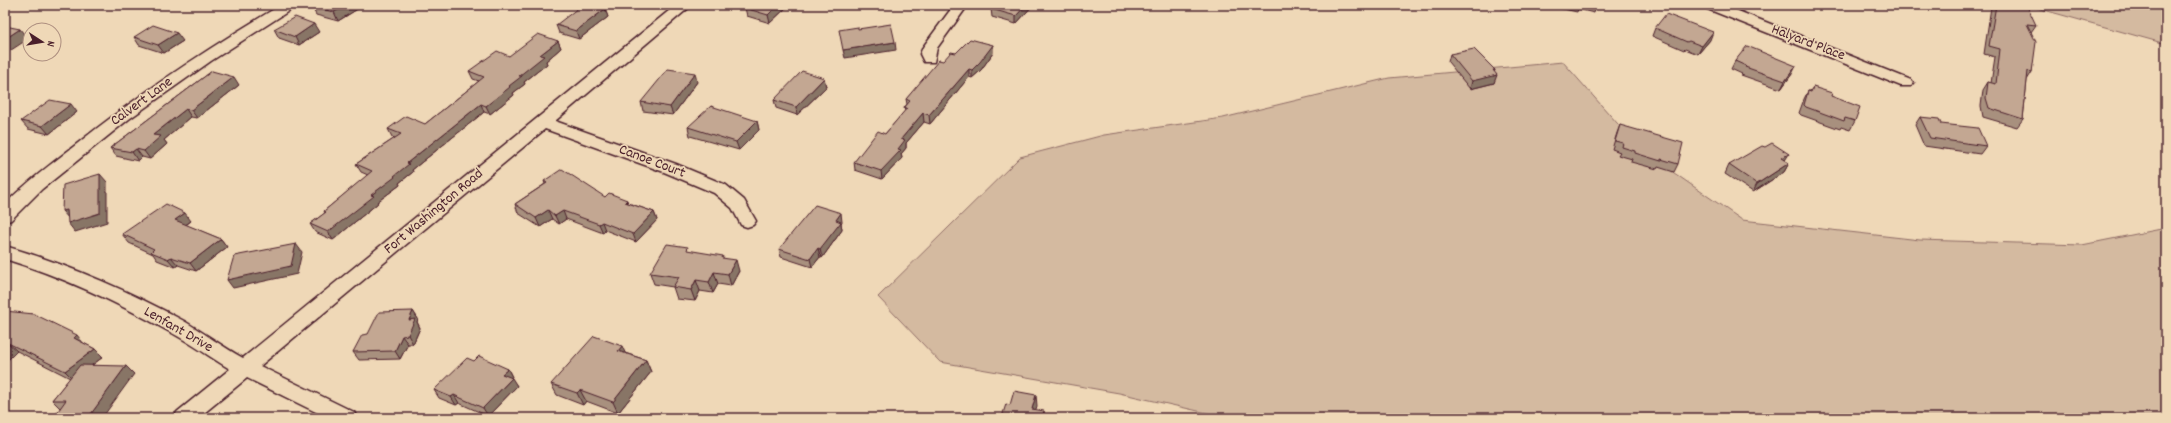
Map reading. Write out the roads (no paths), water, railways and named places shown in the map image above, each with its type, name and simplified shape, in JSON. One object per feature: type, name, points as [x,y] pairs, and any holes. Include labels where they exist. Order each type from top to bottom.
[{"type":"street","name":"Calvert Lane","points":[[5,216],[52,173],[138,104],[204,58],[291,5]]},
{"type":"street","name":"Fort Washington Road","points":[[184,418],[685,5]]},
{"type":"street","points":[[929,59],[927,54],[930,47],[961,5]]},
{"type":"street","name":"Halyard Place","points":[[1710,5],[1906,82]]},
{"type":"street","name":"Canoe Court","points":[[543,122],[670,168],[720,189],[738,204],[747,221]]},
{"type":"street","name":"Lenfant Drive","points":[[5,252],[53,268],[92,284],[178,327],[245,368],[347,418]]}]
